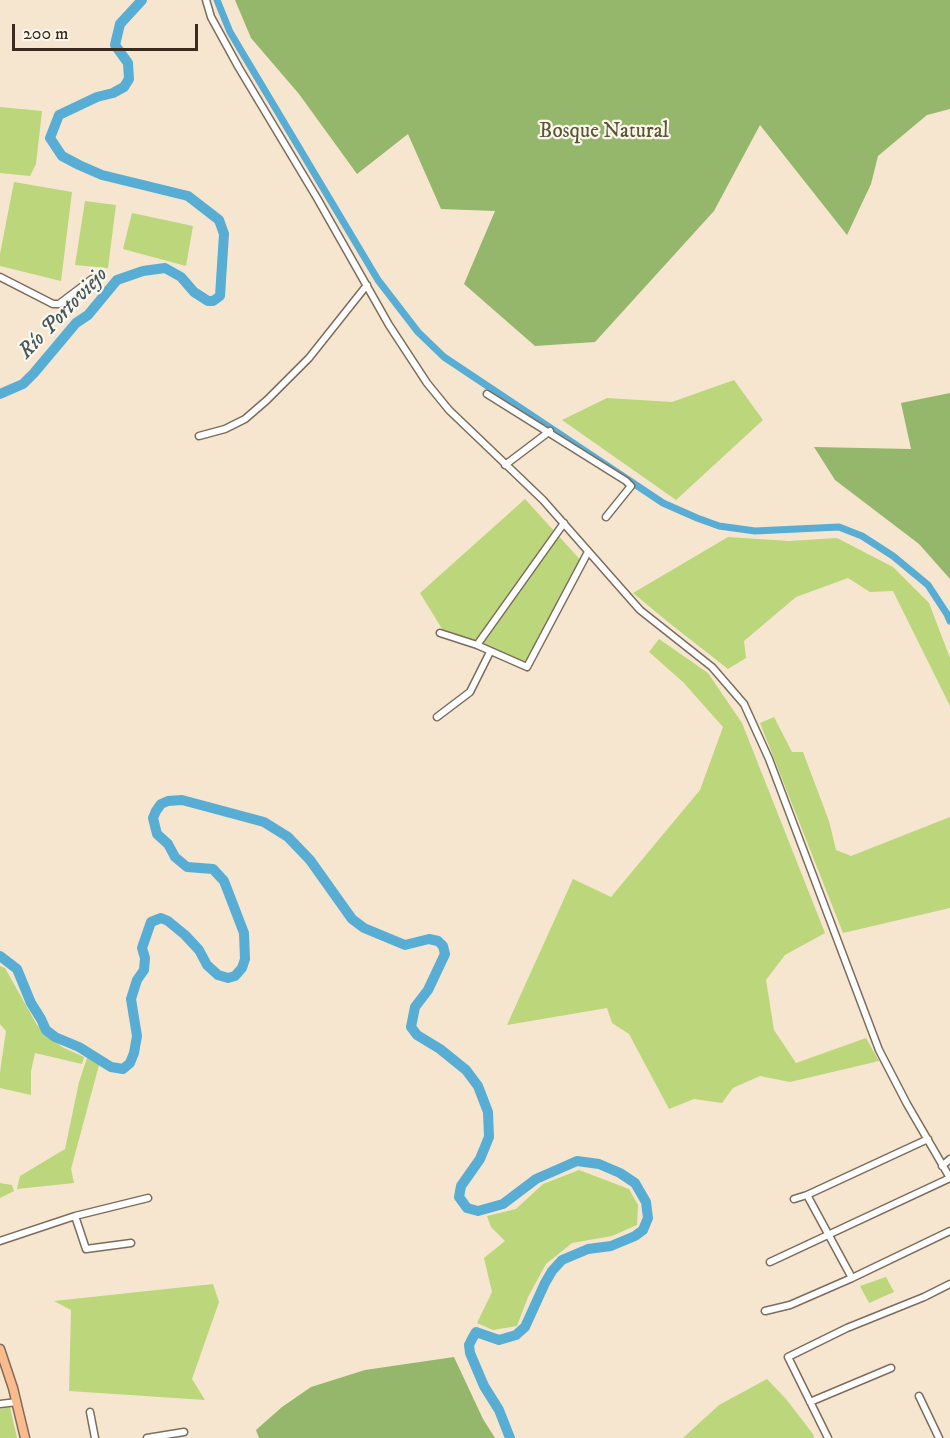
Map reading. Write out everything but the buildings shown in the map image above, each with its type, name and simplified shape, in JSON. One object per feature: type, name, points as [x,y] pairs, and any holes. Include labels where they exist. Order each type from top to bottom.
[{"type":"main road","points":[[0,1348],[17,1402],[25,1438]]},
{"type":"street","points":[[206,0],[211,16],[238,68],[368,285],[389,325],[427,383],[449,410],[543,500],[640,610],[712,667],[744,704],[769,759],[879,1050],[950,1178],[770,1262]]},
{"type":"street","points":[[0,277],[53,304],[58,304],[92,279]]},
{"type":"street","points":[[199,436],[225,429],[245,419],[267,400],[309,358],[368,285]]},
{"type":"street","points":[[487,394],[612,471],[631,486],[606,517]]},
{"type":"street","points":[[505,465],[550,432]]},
{"type":"street","points":[[477,645],[564,523]]},
{"type":"street","points":[[440,633],[477,645],[527,667],[588,552]]},
{"type":"street","points":[[437,717],[470,692],[490,652]]},
{"type":"street","points":[[794,1199],[807,1196],[928,1139]]},
{"type":"street","points":[[942,1166],[950,1159]]},
{"type":"street","points":[[807,1196],[852,1278]]},
{"type":"street","points":[[0,1241],[75,1216],[148,1198]]},
{"type":"street","points":[[75,1216],[86,1249],[131,1243]]},
{"type":"street","points":[[765,1311],[789,1305],[950,1232]]},
{"type":"street","points":[[828,1438],[788,1357],[847,1328],[950,1284]]},
{"type":"street","points":[[810,1402],[891,1368]]},
{"type":"street","points":[[919,1396],[939,1438]]},
{"type":"street","points":[[0,1404],[17,1402]]},
{"type":"street","points":[[90,1412],[95,1438]]},
{"type":"street","points":[[147,1438],[184,1432]]},
{"type":"green space","name":"Bosque Natural","points":[[235,0],[950,0],[950,109],[927,115],[878,156],[871,184],[847,235],[760,125],[714,211],[595,342],[535,346],[464,284],[495,211],[441,209],[408,134],[357,174],[299,94],[251,38]]},
{"type":"green space","points":[[0,107],[42,111],[36,164],[30,176],[0,173]]},
{"type":"green space","points":[[14,182],[72,192],[61,281],[0,266],[0,254]]},
{"type":"green space","points":[[85,201],[116,205],[108,268],[75,265]]},
{"type":"green space","points":[[132,213],[193,226],[186,266],[123,249]]},
{"type":"green space","points":[[734,380],[763,420],[676,500],[562,420],[607,398],[672,402]]},
{"type":"green space","points":[[950,393],[950,579],[919,544],[835,480],[814,447],[911,449],[901,403]]},
{"type":"green space","points":[[525,499],[585,565],[530,669],[444,632],[420,593]]},
{"type":"green space","points":[[728,537],[789,541],[837,538],[893,567],[929,603],[950,658],[950,706],[893,591],[870,592],[848,578],[796,597],[744,641],[746,658],[728,669],[633,593]]},
{"type":"green space","points":[[659,639],[708,673],[742,723],[825,933],[785,955],[766,980],[774,1030],[796,1063],[866,1038],[879,1061],[790,1082],[760,1076],[733,1088],[722,1103],[694,1099],[669,1109],[629,1034],[612,1023],[607,1008],[507,1025],[573,879],[611,897],[700,790],[723,727],[683,682],[649,652]]},
{"type":"green space","points":[[774,717],[792,752],[803,752],[829,821],[836,850],[851,856],[950,817],[950,908],[843,933],[760,723]]},
{"type":"green space","points":[[0,966],[5,968],[37,1025],[62,1047],[84,1057],[82,1064],[35,1053],[31,1071],[31,1095],[0,1088],[6,1031],[0,1024]]},
{"type":"green space","points":[[87,1058],[99,1065],[71,1169],[74,1183],[17,1189],[20,1176],[65,1149],[79,1082]]},
{"type":"green space","points":[[579,1170],[629,1189],[638,1205],[637,1225],[612,1236],[572,1243],[546,1264],[528,1297],[517,1326],[493,1330],[477,1323],[492,1292],[484,1258],[505,1241],[491,1227],[487,1216],[516,1209],[543,1184]]},
{"type":"green space","points":[[0,1183],[12,1185],[14,1191],[0,1198]]},
{"type":"green space","points":[[886,1277],[894,1292],[869,1303],[860,1286]]},
{"type":"green space","points":[[213,1284],[219,1302],[192,1379],[205,1400],[69,1391],[71,1310],[54,1301]]},
{"type":"green space","points":[[454,1357],[483,1419],[495,1438],[259,1438],[256,1430],[282,1407],[311,1387],[365,1370]]},
{"type":"green space","points":[[767,1379],[786,1399],[814,1438],[683,1438],[719,1405]]},
{"type":"green space","points":[[10,1407],[17,1438],[0,1438],[0,1409]]},
{"type":"waterway","name":"Río Portoviejo","points":[[0,394],[23,384],[76,323],[88,315],[117,280],[143,271],[165,268],[181,277],[194,292],[208,301],[213,301],[220,296],[224,234],[219,220],[188,196],[102,175],[79,165],[62,156],[50,138],[59,115],[124,87],[129,79],[128,63],[115,45],[120,24],[142,0]]},
{"type":"waterway","points":[[217,0],[230,32],[378,280],[418,332],[444,357],[663,503],[697,518],[719,526],[755,531],[839,527],[862,536],[893,556],[928,585],[950,621]]},
{"type":"waterway","name":"Río Portoviejo","points":[[0,956],[17,969],[31,1003],[46,1030],[111,1067],[123,1069],[130,1063],[134,1053],[137,1036],[131,999],[137,980],[144,970],[145,958],[142,948],[151,922],[161,918],[168,921],[199,950],[207,965],[218,975],[228,978],[235,976],[242,968],[245,959],[244,933],[224,881],[213,869],[187,867],[175,857],[168,844],[157,834],[153,818],[161,804],[182,800],[264,822],[288,837],[310,860],[352,919],[364,928],[405,945],[429,939],[438,941],[443,946],[445,954],[428,990],[415,1007],[411,1027],[417,1035],[440,1049],[466,1070],[478,1086],[488,1112],[489,1137],[480,1159],[461,1186],[459,1197],[467,1208],[478,1211],[503,1204],[536,1179],[577,1161],[599,1164],[620,1173],[635,1183],[646,1202],[648,1218],[643,1230],[635,1236],[611,1246],[588,1249],[562,1260],[545,1283],[525,1327],[516,1335],[499,1340],[476,1332],[469,1345],[470,1353],[484,1386],[499,1410],[510,1438]]}]
